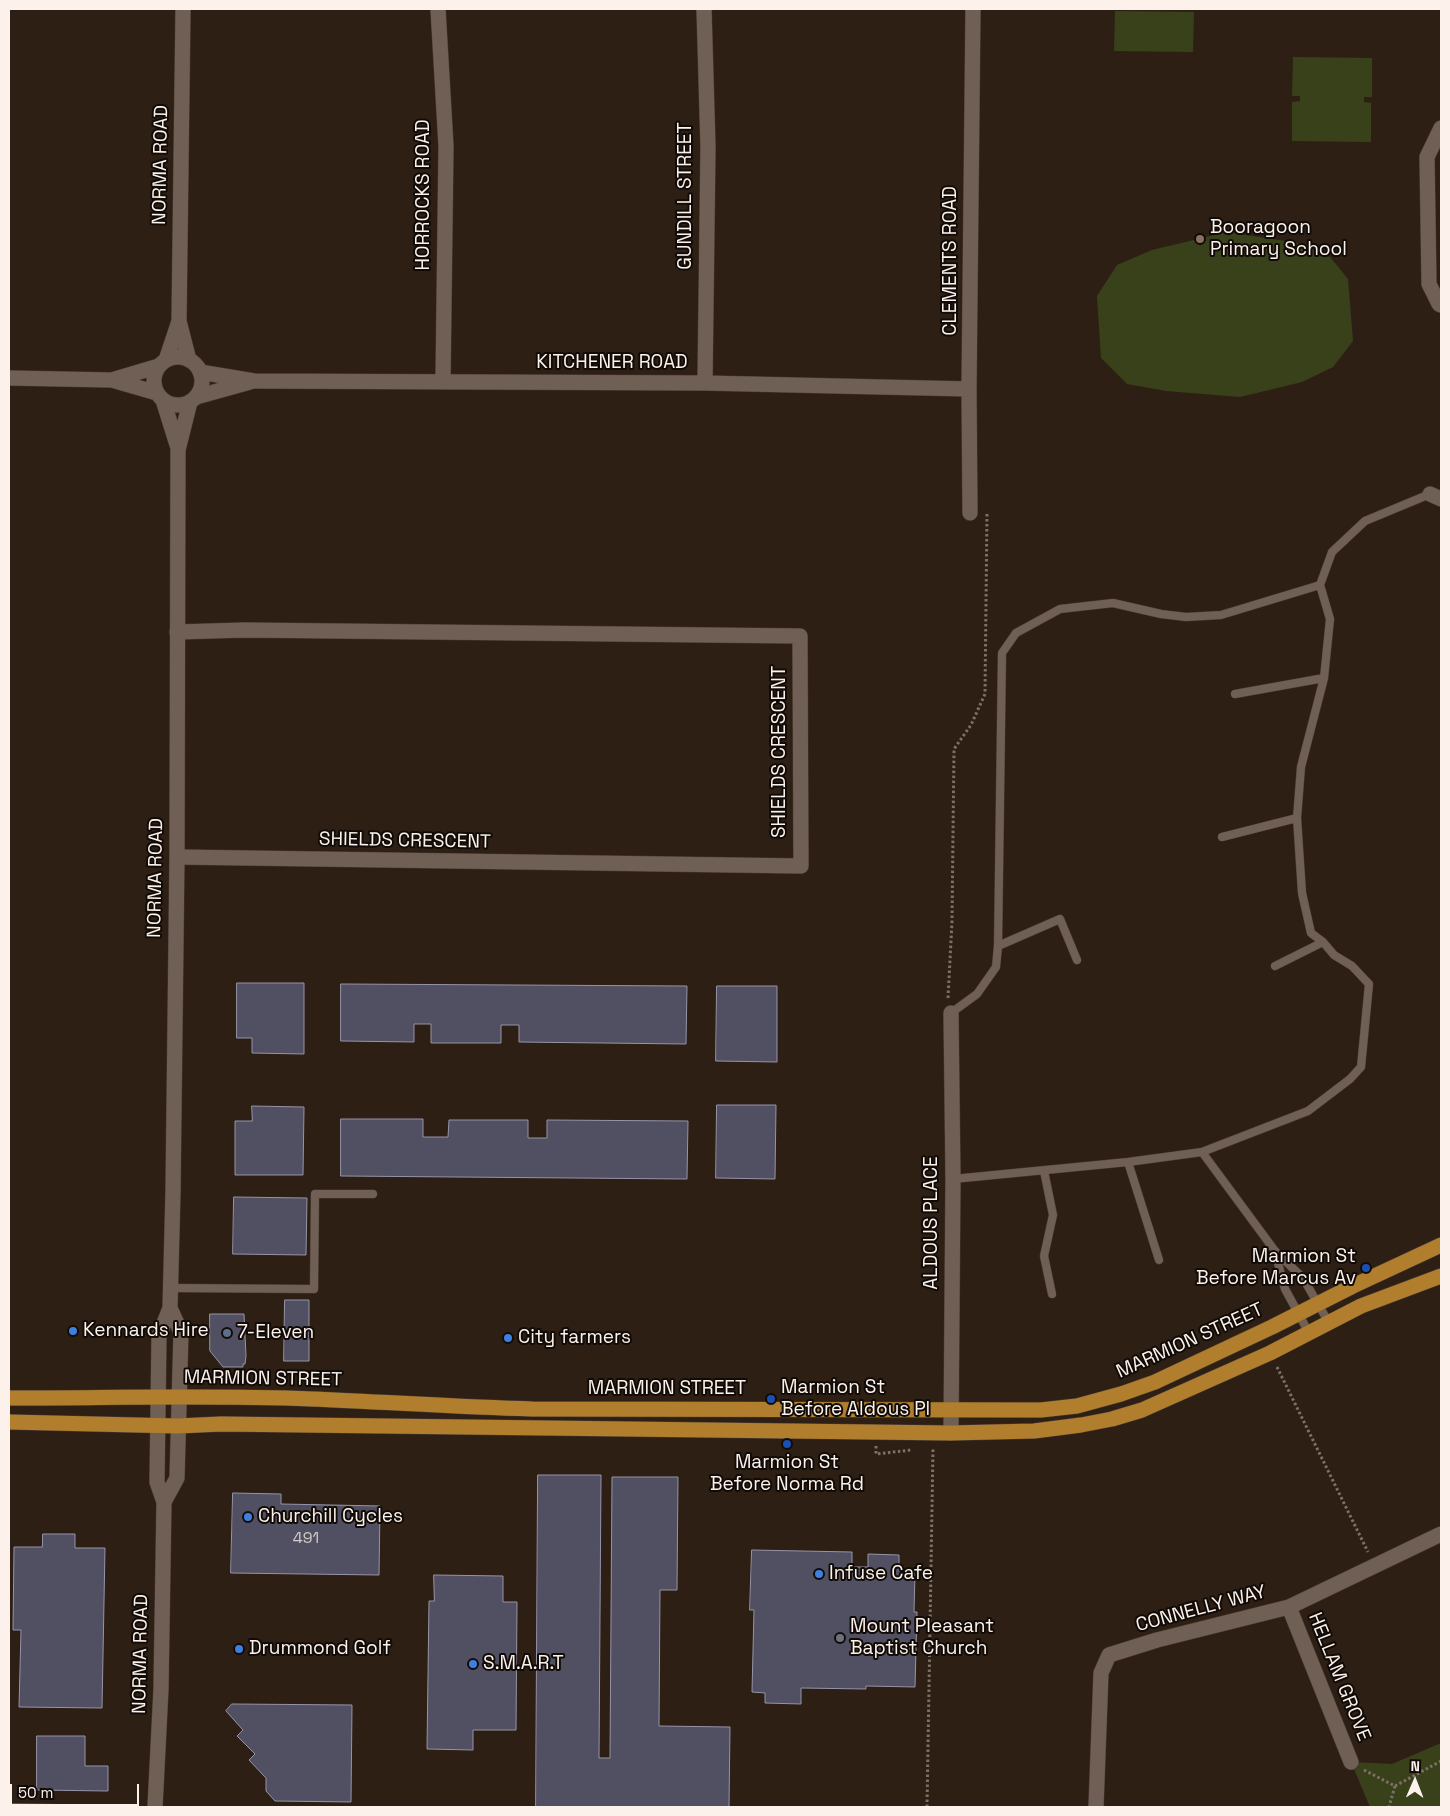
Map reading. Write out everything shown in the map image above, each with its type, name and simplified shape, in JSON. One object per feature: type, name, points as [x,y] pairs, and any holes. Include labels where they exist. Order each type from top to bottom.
[{"type":"main road","name":"MARMION STREET","points":[[9,1398],[179,1397],[311,1399],[506,1408],[1041,1410],[1077,1406],[1155,1382],[1441,1246]]},
{"type":"main road","points":[[9,1422],[158,1426],[221,1424],[951,1433],[1034,1431],[1112,1419],[1142,1410],[1270,1353],[1361,1306],[1441,1276]]},
{"type":"street","name":"NORMA ROAD","points":[[183,9],[179,322],[189,360]]},
{"type":"street","name":"HORROCKS ROAD","points":[[438,9],[446,146],[443,381]]},
{"type":"street","name":"GUNDILL STREET","points":[[704,9],[708,147],[705,383]]},
{"type":"street","name":"CLEMENTS ROAD","points":[[970,513],[969,389],[973,9]]},
{"type":"street","points":[[1441,128],[1427,157],[1429,284],[1441,305]]},
{"type":"street","name":"NORMA ROAD","points":[[162,363],[179,322]]},
{"type":"street","points":[[9,378],[112,380],[160,397],[170,404],[178,405],[193,399],[200,389],[202,381],[196,365],[189,360],[177,357],[112,380]]},
{"type":"street","points":[[160,397],[154,386],[154,379],[155,373],[162,363]]},
{"type":"street","name":"KITCHENER ROAD","points":[[200,372],[254,381],[705,383],[969,389]]},
{"type":"street","name":"KITCHENER ROAD","points":[[193,399],[254,381]]},
{"type":"street","name":"NORMA ROAD","points":[[160,397],[178,450]]},
{"type":"street","name":"NORMA ROAD","points":[[156,1807],[161,1689],[164,1502],[158,1482],[158,1336],[170,1308],[177,857],[178,450],[193,399]]},
{"type":"street","name":"SHIELDS CRESCENT","points":[[177,632],[309,631],[800,636],[801,866],[177,857]]},
{"type":"street","name":"ALDOUS PLACE","points":[[951,1013],[953,1179],[951,1433]]},
{"type":"street","name":"NORMA ROAD","points":[[164,1502],[177,1478],[181,1332],[170,1308]]},
{"type":"street","name":"CONNELLY WAY","points":[[1096,1807],[1101,1673],[1109,1655],[1157,1640],[1289,1607],[1441,1534]]},
{"type":"street","name":"HELLAM GROVE","points":[[1289,1607],[1351,1762]]},
{"type":"lane","points":[[953,1179],[1128,1162],[1202,1152],[1308,1111],[1350,1079],[1361,1067],[1369,984],[1352,966],[1334,955],[1323,942],[1311,933],[1302,893],[1298,818],[1301,767],[1324,678],[1330,619],[1320,585],[1332,552],[1364,521],[1435,497]]},
{"type":"lane","points":[[951,1013],[977,994],[996,967],[998,946],[1002,653],[1016,633],[1060,608],[1113,604],[1186,617],[1221,615],[1320,585]]},
{"type":"lane","points":[[1235,694],[1324,678]]},
{"type":"lane","points":[[1222,837],[1298,818]]},
{"type":"lane","points":[[998,946],[1060,919],[1077,960]]},
{"type":"lane","points":[[1276,966],[1323,942]]},
{"type":"lane","points":[[1202,1152],[1275,1251],[1303,1278],[1329,1323]]},
{"type":"lane","points":[[1128,1162],[1159,1260]]},
{"type":"lane","points":[[1044,1171],[1053,1215],[1044,1256],[1052,1294]]},
{"type":"lane","points":[[170,1288],[314,1289],[315,1194],[373,1194]]},
{"type":"lane","points":[[1275,1251],[1285,1288],[1309,1332]]},
{"type":"path","points":[[951,1013],[948,1003],[952,922],[954,749],[971,725],[985,694],[986,510]]},
{"type":"path","points":[[1276,1366],[1375,1566]]},
{"type":"path","points":[[927,1807],[933,1444]]},
{"type":"path","points":[[1389,1807],[1395,1786],[1441,1761]]},
{"type":"path","points":[[1351,1762],[1395,1786]]},
{"type":"green space","points":[[1115,11],[1194,12],[1193,52],[1114,51]]},
{"type":"green space","points":[[1293,57],[1372,58],[1372,97],[1364,97],[1364,102],[1371,103],[1371,142],[1292,141],[1292,102],[1300,101],[1300,96],[1292,96]]},
{"type":"green space","points":[[1227,232],[1298,243],[1330,257],[1348,279],[1353,341],[1333,367],[1302,382],[1240,397],[1166,391],[1127,384],[1101,358],[1097,296],[1117,265],[1152,250]]},
{"type":"green space","points":[[1441,1743],[1441,1807],[1370,1807],[1351,1762],[1392,1764]]},
{"type":"building","points":[[237,983],[304,983],[304,1054],[252,1053],[252,1038],[237,1038]]},
{"type":"building","points":[[341,984],[687,986],[686,1044],[519,1042],[519,1025],[501,1025],[501,1043],[431,1043],[431,1024],[414,1024],[414,1042],[341,1041]]},
{"type":"building","points":[[717,986],[777,986],[777,1062],[716,1061]]},
{"type":"building","points":[[717,1105],[776,1105],[775,1179],[716,1178]]},
{"type":"building","points":[[252,1106],[304,1107],[303,1175],[235,1175],[235,1121],[252,1121]]},
{"type":"building","points":[[341,1119],[423,1119],[423,1137],[448,1137],[449,1120],[528,1120],[528,1138],[547,1138],[547,1120],[688,1121],[687,1179],[341,1176]]},
{"type":"building","points":[[234,1197],[307,1198],[306,1255],[233,1254]]},
{"type":"building","points":[[285,1300],[309,1300],[309,1361],[284,1361]]},
{"type":"building","name":"7-Eleven","points":[[210,1314],[244,1314],[246,1356],[243,1367],[223,1367],[210,1351]]},
{"type":"building","points":[[538,1475],[601,1475],[599,1758],[610,1758],[612,1477],[678,1477],[677,1590],[660,1590],[659,1726],[730,1727],[729,1807],[536,1807]]},
{"type":"building","points":[[233,1493],[281,1494],[281,1504],[380,1506],[379,1575],[231,1573]]},
{"type":"building","points":[[43,1534],[75,1534],[75,1548],[105,1548],[102,1708],[19,1707],[21,1630],[13,1630],[14,1547],[42,1547]]},
{"type":"building","points":[[752,1550],[852,1552],[852,1567],[868,1567],[868,1554],[899,1555],[899,1571],[915,1572],[914,1612],[917,1612],[915,1687],[866,1686],[866,1689],[801,1688],[801,1704],[765,1703],[765,1693],[752,1692],[754,1610],[750,1610]]},
{"type":"building","points":[[434,1575],[503,1576],[503,1602],[517,1602],[516,1730],[473,1730],[473,1750],[427,1749],[429,1601],[434,1601]]},
{"type":"building","points":[[232,1704],[352,1705],[351,1802],[275,1801],[266,1791],[266,1778],[249,1760],[255,1754],[237,1736],[243,1730],[226,1711]]},
{"type":"building","points":[[37,1736],[85,1736],[85,1766],[108,1766],[108,1791],[37,1790]]},
{"type":"building","points":[[9,1804],[107,1805],[107,1807],[9,1807]]},
{"type":"place","name":"Booragoon Primary School","points":[[1200,239]]},
{"type":"place","name":"Marmion St Before Marcus Av","points":[[1366,1268]]},
{"type":"place","name":"Kennards Hire","points":[[73,1331]]},
{"type":"place","name":"7-Eleven","points":[[227,1333]]},
{"type":"place","name":"City farmers","points":[[508,1338]]},
{"type":"place","name":"Marmion St Before Aldous Pl","points":[[771,1399]]},
{"type":"place","name":"Marmion St Before Norma Rd","points":[[787,1444]]},
{"type":"place","name":"Churchill Cycles","points":[[248,1517]]},
{"type":"place","name":"Infuse Cafe","points":[[819,1574]]},
{"type":"place","name":"Mount Pleasant Baptist Church","points":[[840,1638]]},
{"type":"place","name":"Drummond Golf","points":[[239,1649]]},
{"type":"place","name":"S.M.A.R.T","points":[[473,1664]]}]
